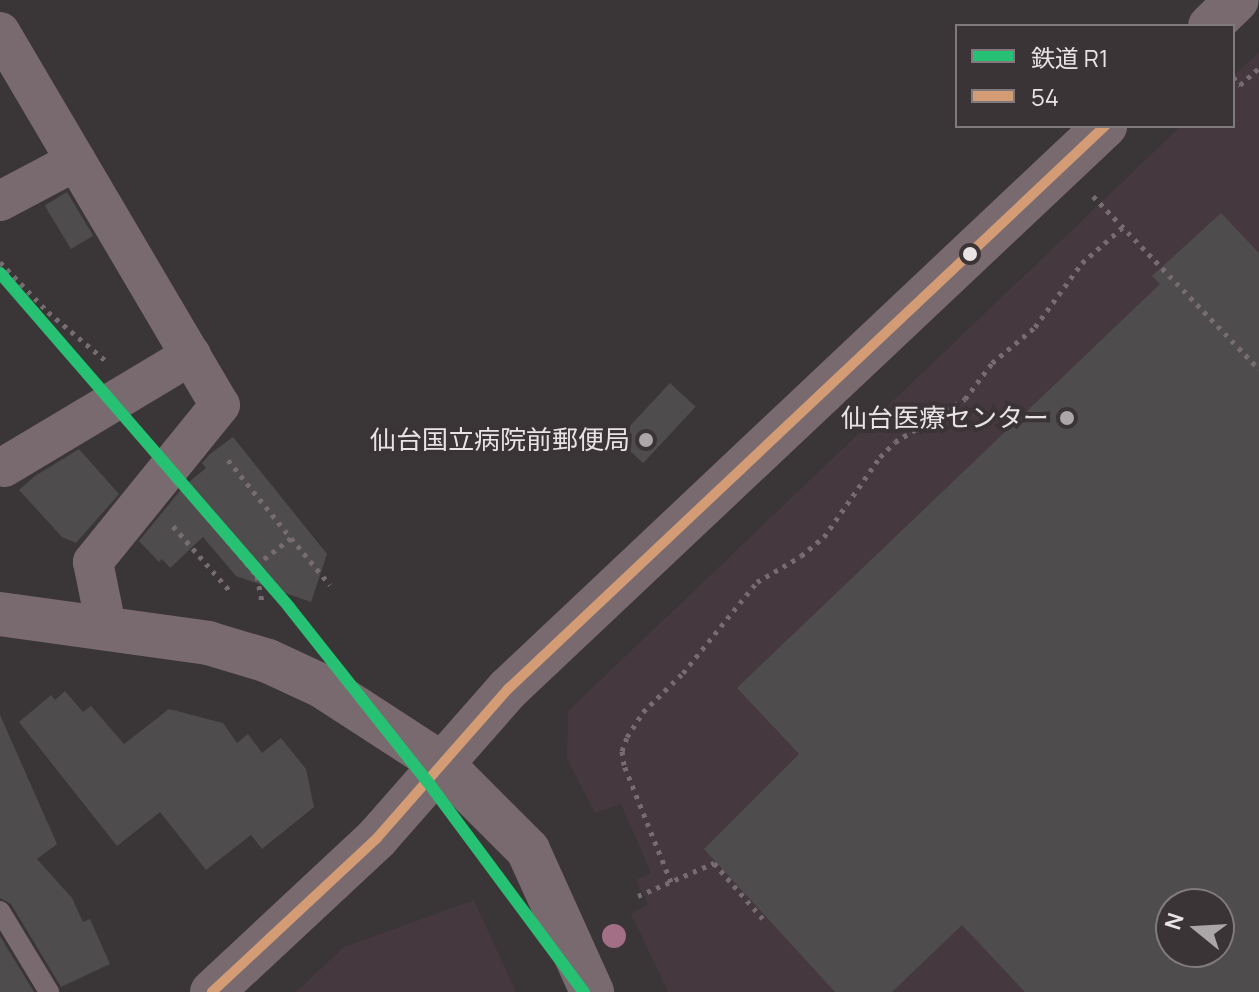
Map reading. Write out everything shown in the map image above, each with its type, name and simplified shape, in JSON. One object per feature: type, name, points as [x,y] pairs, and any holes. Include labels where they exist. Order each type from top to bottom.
[{"type":"street","points":[[1212,24],[1237,0]]},
{"type":"street","points":[[0,32],[220,405],[93,562],[106,626]]},
{"type":"street","points":[[212,992],[377,838],[508,689],[1103,128]]},
{"type":"street","points":[[0,201],[76,161]]},
{"type":"street","points":[[4,467],[191,355]]},
{"type":"street","points":[[0,614],[106,626],[208,643],[268,661],[322,686],[442,764],[528,850],[592,992]]},
{"type":"lane","points":[[0,911],[49,992]]},
{"type":"path","points":[[1235,79],[1240,85],[1259,68]]},
{"type":"path","points":[[1092,195],[1259,369]]},
{"type":"path","points":[[671,882],[624,765],[622,751],[627,737],[643,712],[683,673],[757,582],[801,556],[824,537],[880,457],[895,442],[965,399],[992,363],[1035,327],[1074,273],[1123,227]]},
{"type":"path","points":[[0,262],[48,312],[92,346],[132,390]]},
{"type":"path","points":[[227,459],[330,585]]},
{"type":"path","points":[[194,500],[257,576],[262,601]]},
{"type":"path","points":[[169,521],[230,591]]},
{"type":"path","points":[[251,569],[291,538]]},
{"type":"path","points":[[638,896],[714,863],[763,919]]},
{"type":"shaded area","name":"仙台医療センター","points":[[1259,52],[1259,992],[668,992],[631,914],[648,904],[636,880],[651,873],[621,804],[595,813],[567,759],[568,711],[1179,128],[1235,128],[1235,74]]},
{"type":"shaded area","points":[[474,900],[516,992],[296,992],[344,947]]},
{"type":"building","points":[[67,192],[93,236],[71,249],[45,205]]},
{"type":"building","name":"仙台医療センター","points":[[1221,213],[1259,253],[1259,992],[1025,992],[962,925],[892,992],[835,992],[704,849],[799,754],[737,688],[1160,284],[1152,276]]},
{"type":"building","points":[[670,383],[696,407],[643,463],[617,439]]},
{"type":"building","points":[[233,437],[327,554],[311,602],[236,576],[203,537],[170,568],[162,559],[159,562],[139,541],[184,486],[206,468],[202,463],[210,454]]},
{"type":"building","points":[[79,449],[119,494],[76,543],[62,537],[19,490],[35,476]]},
{"type":"building","points":[[65,691],[83,712],[91,706],[124,744],[169,709],[223,723],[237,743],[248,734],[262,753],[281,738],[306,769],[314,807],[262,849],[251,835],[206,870],[160,812],[117,846],[19,722],[51,695],[55,700]]},
{"type":"building","points":[[0,715],[57,844],[37,859],[72,898],[83,922],[90,919],[110,964],[61,987],[11,904],[0,898]]},
{"type":"building","points":[[0,936],[34,992],[0,992]]},
{"type":"rail line","name":"R1","points":[[0,273],[289,607],[433,789],[584,992]]},
{"type":"transit line","name":"54","points":[[212,992],[377,838],[508,689],[1103,128]]},
{"type":"place","name":"仙台医療センター","points":[[1067,418]]},
{"type":"place","name":"仙台国立病院前郵便局","points":[[646,440]]}]
